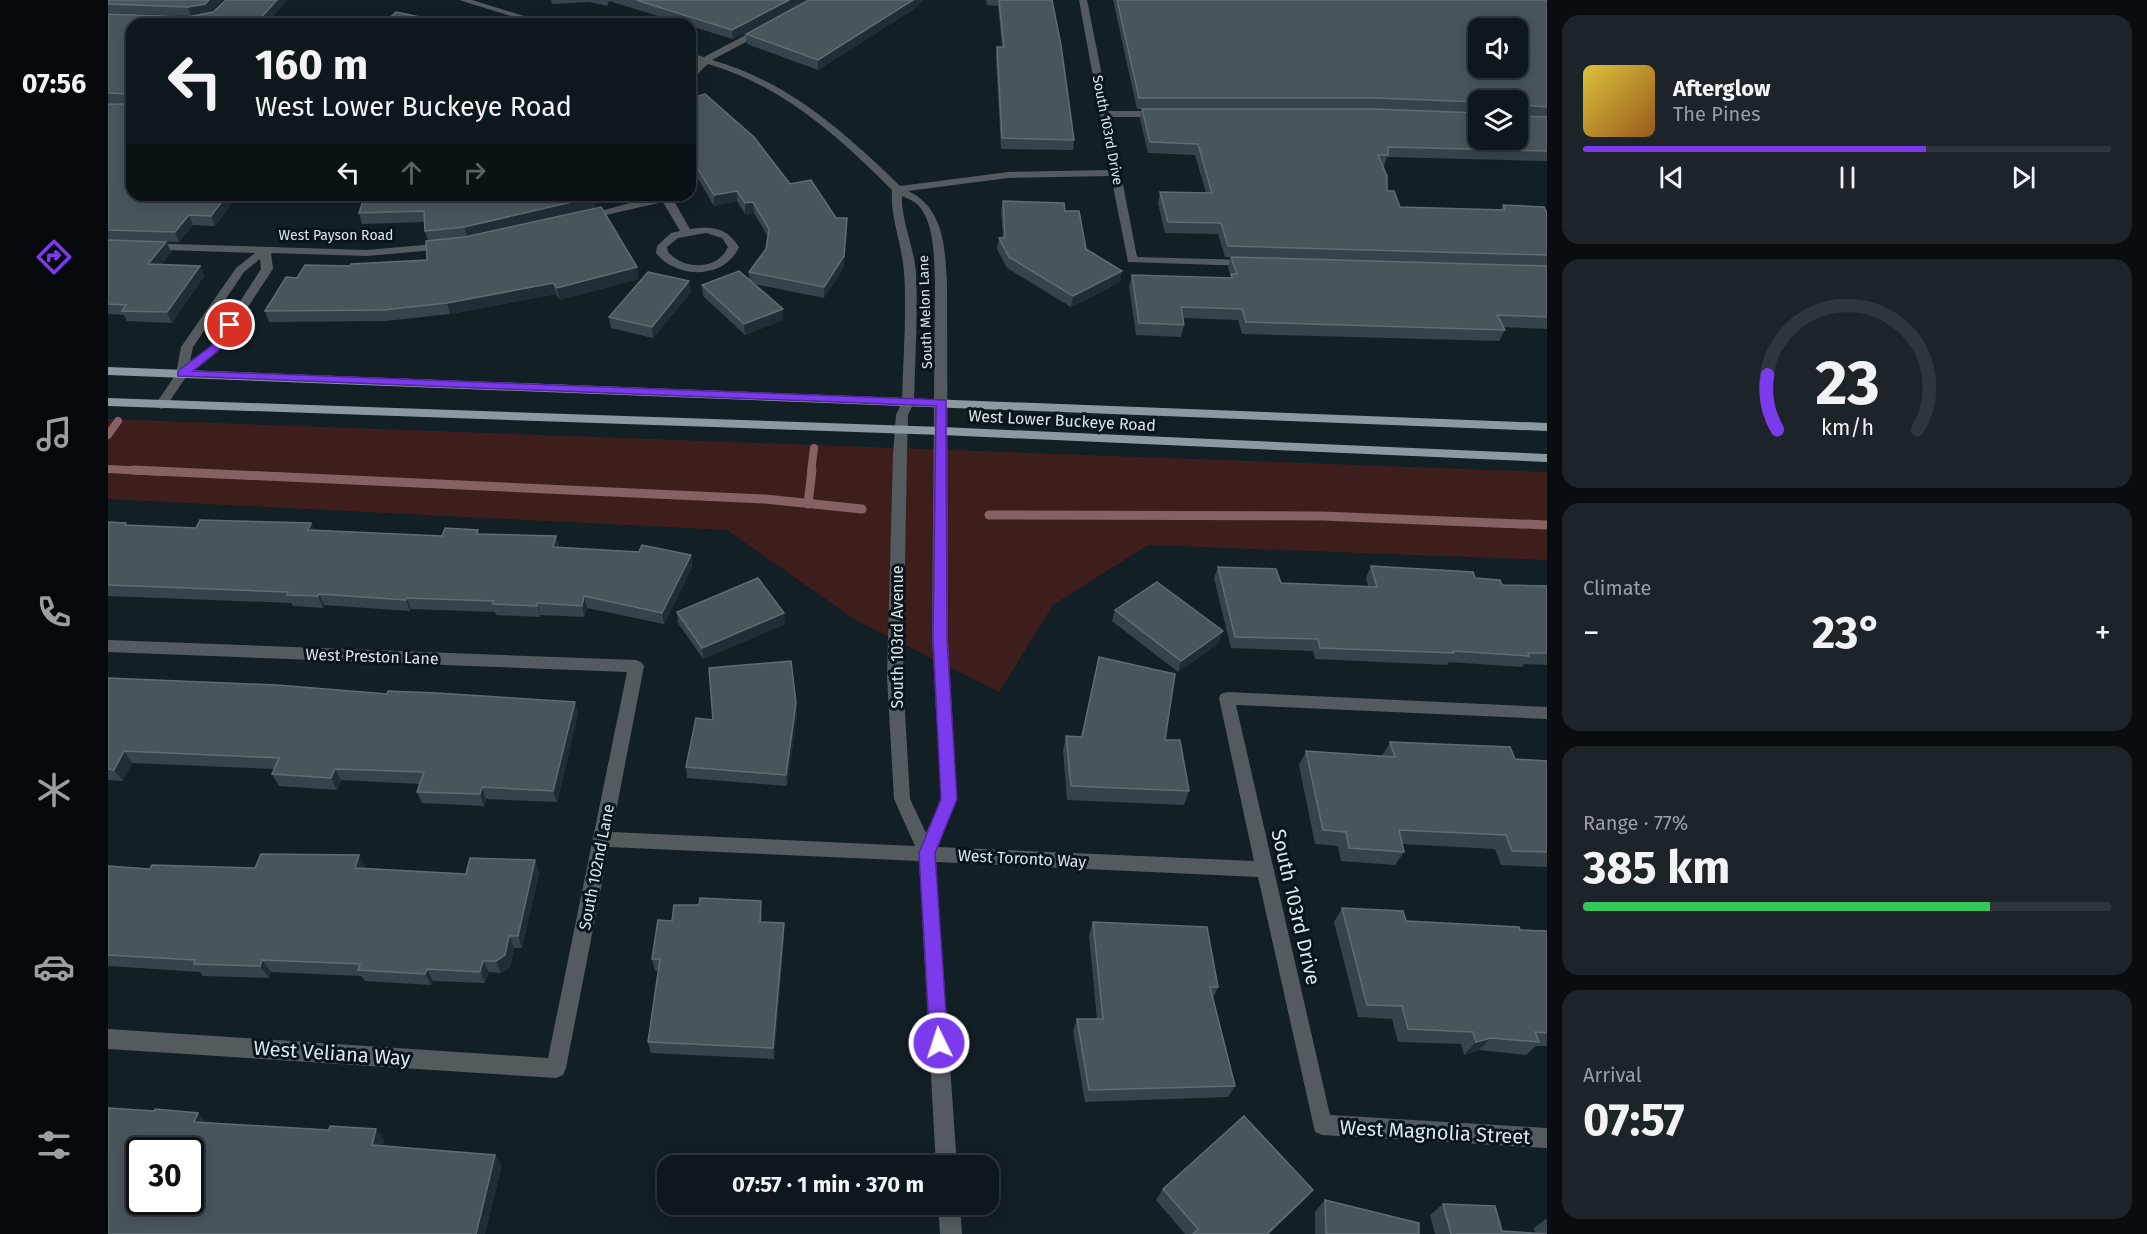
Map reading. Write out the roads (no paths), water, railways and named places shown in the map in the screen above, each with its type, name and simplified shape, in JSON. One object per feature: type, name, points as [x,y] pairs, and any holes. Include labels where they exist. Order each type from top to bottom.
[{"type":"main road","name":"West Lower Buckeye Road","points":[[108,371],[908,402],[942,416],[1547,458]]},
{"type":"main road","name":"West Lower Buckeye Road","points":[[108,402],[902,422],[942,416],[1547,427]]},
{"type":"street","points":[[463,0],[525,18]]},
{"type":"street","name":"South 103rd Drive","points":[[1083,0],[1132,260],[1262,264]]},
{"type":"street","points":[[696,63],[707,60],[766,28]]},
{"type":"street","name":"South Melon Lane","points":[[696,57],[768,84],[818,114],[863,152],[897,189],[924,204],[937,238],[941,283],[942,416]]},
{"type":"street","points":[[696,72],[707,60]]},
{"type":"street","points":[[1104,114],[1174,114]]},
{"type":"street","points":[[897,189],[1008,175],[1117,173]]},
{"type":"street","name":"South Melon Lane","points":[[897,189],[896,211],[902,226],[910,271],[908,402],[902,422]]},
{"type":"street","points":[[567,221],[649,201]]},
{"type":"street","points":[[667,201],[685,231]]},
{"type":"street","points":[[685,231],[718,232],[732,241],[733,253],[720,263],[709,267],[684,268],[674,264],[666,259],[662,246],[675,235],[685,231]]},
{"type":"street","name":"West Payson Road","points":[[108,245],[367,254],[455,245]]},
{"type":"street","points":[[182,374],[187,347],[240,270],[265,250]]},
{"type":"street","points":[[161,405],[182,374],[215,348],[267,269],[265,250]]},
{"type":"street","name":"South 103rd Avenue","points":[[927,853],[949,799],[940,639],[942,416]]},
{"type":"street","name":"South 103rd Avenue","points":[[902,422],[895,619],[895,676],[902,799],[927,853],[946,1155]]},
{"type":"street","name":"West Preston Lane","points":[[108,646],[636,666]]},
{"type":"street","name":"South 102nd Lane","points":[[556,1068],[636,666]]},
{"type":"street","name":"South 103rd Drive","points":[[1322,1125],[1227,698],[1547,713]]},
{"type":"street","name":"West Toronto Way","points":[[601,839],[1264,869]]},
{"type":"street","name":"West Veliana Way","points":[[108,1039],[556,1068]]},
{"type":"street","name":"West Magnolia Street","points":[[1322,1125],[1547,1138]]},
{"type":"street","points":[[950,1215],[951,1234]]},
{"type":"waterway","points":[[108,435],[118,421]]},
{"type":"waterway","points":[[811,472],[814,448]]},
{"type":"waterway","points":[[108,469],[166,472]]},
{"type":"waterway","points":[[133,470],[765,499],[808,503]]},
{"type":"waterway","points":[[808,503],[812,470]]},
{"type":"waterway","points":[[808,503],[862,509]]},
{"type":"waterway","points":[[989,515],[1322,516],[1547,525]]}]
